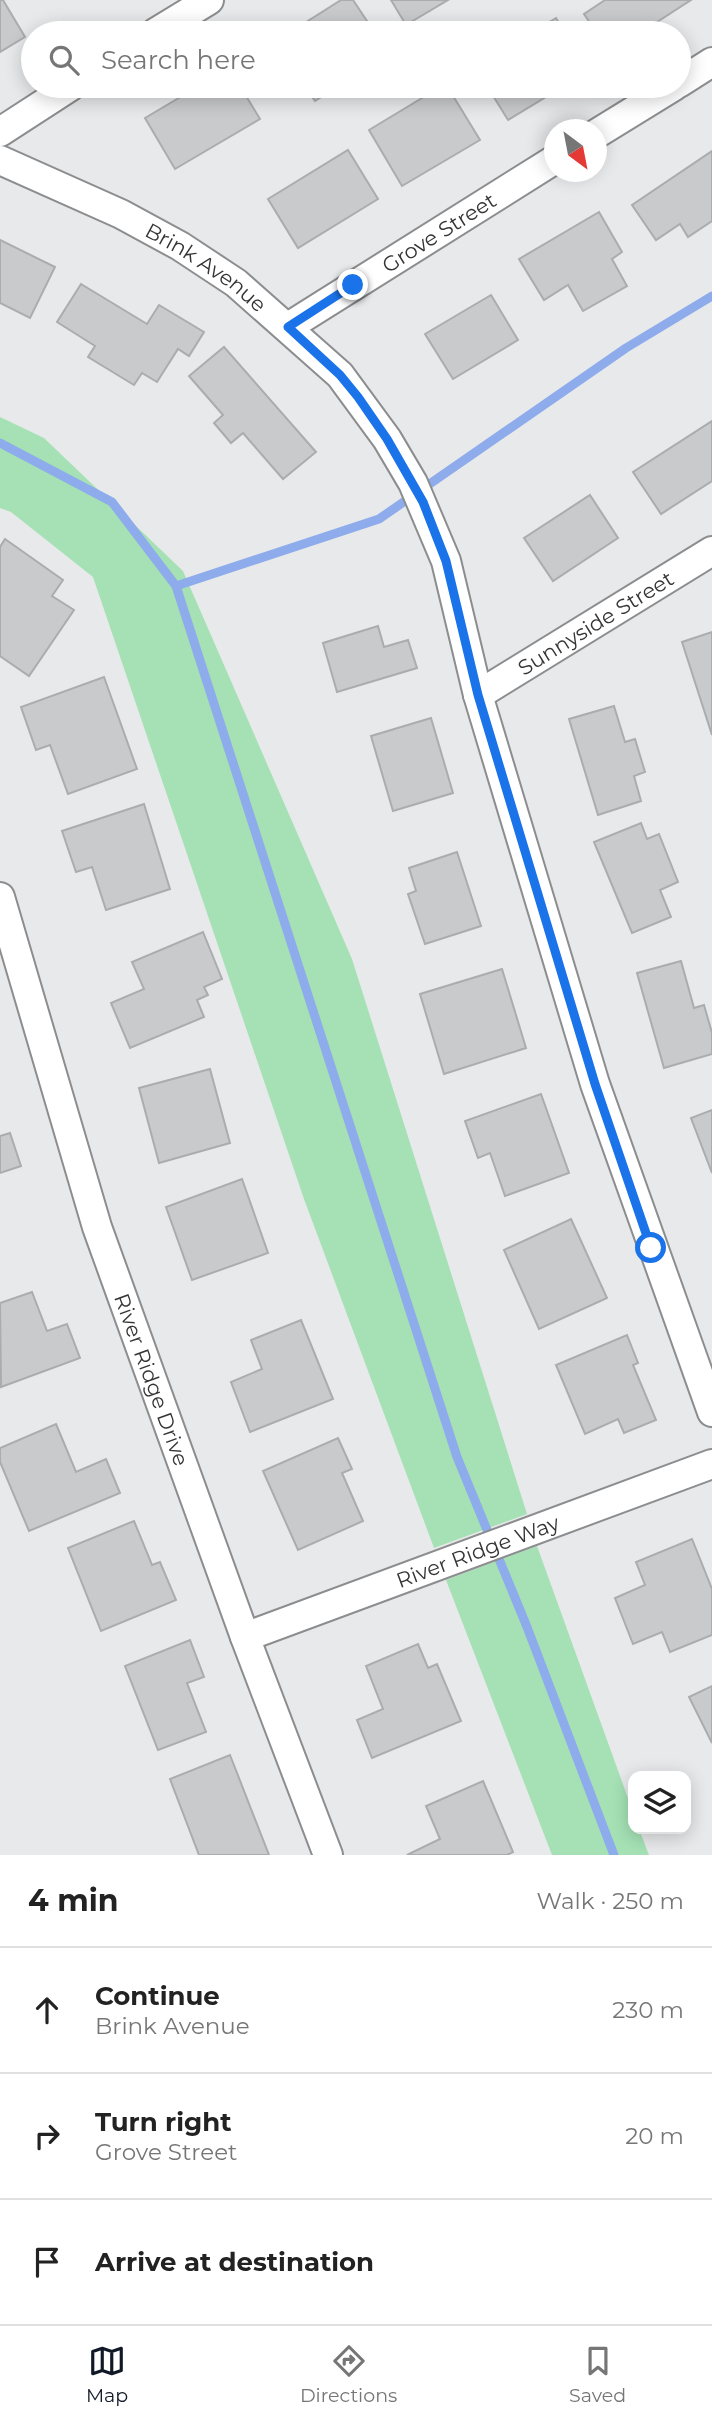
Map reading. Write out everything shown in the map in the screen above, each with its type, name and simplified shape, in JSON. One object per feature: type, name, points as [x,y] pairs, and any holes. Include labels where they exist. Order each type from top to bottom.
[{"type":"street","points":[[174,21],[208,0]]},
{"type":"street","points":[[691,75],[712,62]]},
{"type":"street","points":[[0,132],[52,98]]},
{"type":"street","points":[[607,128],[655,98]]},
{"type":"street","name":"Brink Avenue","points":[[0,160],[121,214],[180,246],[236,283],[346,382],[387,439],[418,492],[446,561],[478,695],[595,1084],[712,1412]]},
{"type":"street","name":"Grove Street","points":[[288,327],[544,167]]},
{"type":"street","name":"Sunnyside Street","points":[[478,695],[712,551]]},
{"type":"street","name":"River Ridge Drive","points":[[0,897],[97,1227],[245,1637],[328,1855]]},
{"type":"street","name":"River Ridge Way","points":[[245,1637],[712,1464]]},
{"type":"green space","points":[[0,417],[44,438],[183,571],[352,959],[527,1514],[434,1548],[304,1199],[93,577],[11,512],[0,508]]},
{"type":"green space","points":[[537,1546],[628,1798],[628,1834],[641,1834],[649,1855],[552,1855],[446,1580]]},
{"type":"building","points":[[0,0],[3,0],[21,30],[21,39],[0,52]]},
{"type":"building","points":[[341,0],[353,0],[367,21],[308,21]]},
{"type":"building","points":[[391,0],[448,0],[413,21],[404,21]]},
{"type":"building","points":[[605,0],[691,0],[659,21],[589,21],[584,14]]},
{"type":"building","points":[[179,98],[247,98],[260,119],[175,169],[145,118]]},
{"type":"building","points":[[422,98],[454,98],[480,140],[402,186],[369,130]]},
{"type":"building","points":[[494,98],[544,98],[508,120]]},
{"type":"building","points":[[348,150],[378,199],[298,248],[268,199]]},
{"type":"building","points":[[712,151],[712,221],[688,237],[680,224],[656,240],[632,205]]},
{"type":"building","points":[[599,212],[622,252],[612,259],[627,286],[583,311],[568,285],[544,300],[519,259]]},
{"type":"building","points":[[0,240],[55,267],[30,318],[0,303]]},
{"type":"building","points":[[81,284],[147,324],[159,305],[204,332],[189,356],[178,349],[157,382],[142,373],[134,385],[88,357],[95,346],[57,322]]},
{"type":"building","points":[[491,295],[518,340],[453,379],[425,334]]},
{"type":"building","points":[[224,347],[316,452],[283,479],[243,433],[231,443],[214,423],[223,415],[189,376]]},
{"type":"building","points":[[712,421],[712,481],[661,514],[633,472]]},
{"type":"building","points":[[590,495],[618,538],[553,581],[524,538]]},
{"type":"building","points":[[5,539],[63,580],[52,596],[74,610],[29,676],[0,656],[0,547]]},
{"type":"building","points":[[378,626],[384,647],[408,640],[417,668],[337,692],[323,643]]},
{"type":"building","points":[[712,632],[712,735],[682,642]]},
{"type":"building","points":[[104,677],[137,769],[68,794],[50,745],[36,750],[21,707]]},
{"type":"building","points":[[614,706],[625,742],[635,739],[645,772],[634,776],[641,801],[598,815],[569,719]]},
{"type":"building","points":[[431,718],[453,793],[393,811],[371,736]]},
{"type":"building","points":[[144,804],[170,889],[106,910],[92,867],[76,872],[62,831]]},
{"type":"building","points":[[641,823],[647,839],[659,834],[678,882],[660,890],[671,917],[632,933],[594,842]]},
{"type":"building","points":[[457,852],[481,926],[425,944],[408,894],[416,891],[409,868]]},
{"type":"building","points":[[203,932],[222,979],[204,987],[208,995],[197,1000],[204,1017],[130,1048],[111,1003],[144,989],[132,962]]},
{"type":"building","points":[[681,961],[694,1008],[704,1005],[712,1033],[712,1054],[664,1068],[637,973]]},
{"type":"building","points":[[502,969],[526,1048],[444,1074],[420,994]]},
{"type":"building","points":[[210,1069],[230,1143],[159,1163],[139,1088]]},
{"type":"building","points":[[541,1094],[569,1173],[505,1196],[490,1153],[478,1158],[465,1121]]},
{"type":"building","points":[[712,1110],[712,1173],[691,1118]]},
{"type":"building","points":[[10,1133],[21,1166],[0,1173],[0,1136]]},
{"type":"building","points":[[242,1179],[268,1253],[192,1280],[166,1207]]},
{"type":"building","points":[[571,1219],[607,1298],[539,1329],[504,1250]]},
{"type":"building","points":[[32,1292],[47,1331],[67,1324],[80,1358],[1,1387],[0,1303]]},
{"type":"building","points":[[301,1320],[333,1399],[250,1432],[231,1382],[262,1369],[251,1340]]},
{"type":"building","points":[[627,1335],[638,1363],[633,1365],[656,1420],[624,1433],[618,1419],[585,1434],[556,1365]]},
{"type":"building","points":[[56,1424],[76,1472],[106,1459],[120,1493],[29,1531],[0,1462],[0,1448]]},
{"type":"building","points":[[338,1438],[352,1469],[342,1473],[363,1521],[298,1550],[263,1471]]},
{"type":"building","points":[[134,1521],[152,1565],[160,1562],[176,1600],[101,1631],[68,1548]]},
{"type":"building","points":[[692,1539],[712,1589],[712,1635],[670,1652],[662,1632],[633,1644],[615,1598],[645,1585],[636,1562]]},
{"type":"building","points":[[190,1640],[204,1677],[187,1683],[206,1732],[158,1750],[125,1666]]},
{"type":"building","points":[[418,1644],[428,1668],[437,1664],[461,1721],[372,1758],[357,1720],[383,1709],[366,1666]]},
{"type":"building","points":[[712,1686],[712,1743],[689,1697]]},
{"type":"building","points":[[230,1755],[269,1855],[199,1855],[170,1779]]},
{"type":"building","points":[[483,1781],[513,1852],[507,1855],[407,1855],[440,1839],[426,1806]]},
{"type":"waterway","points":[[176,586],[379,519],[626,348],[712,296]]},
{"type":"waterway","points":[[0,443],[112,502],[176,586],[457,1457],[527,1627],[614,1855]]},
{"type":"route","points":[[353,285],[288,327],[340,375],[358,397],[387,439],[423,502],[446,561],[478,695],[595,1084],[651,1248]]}]
